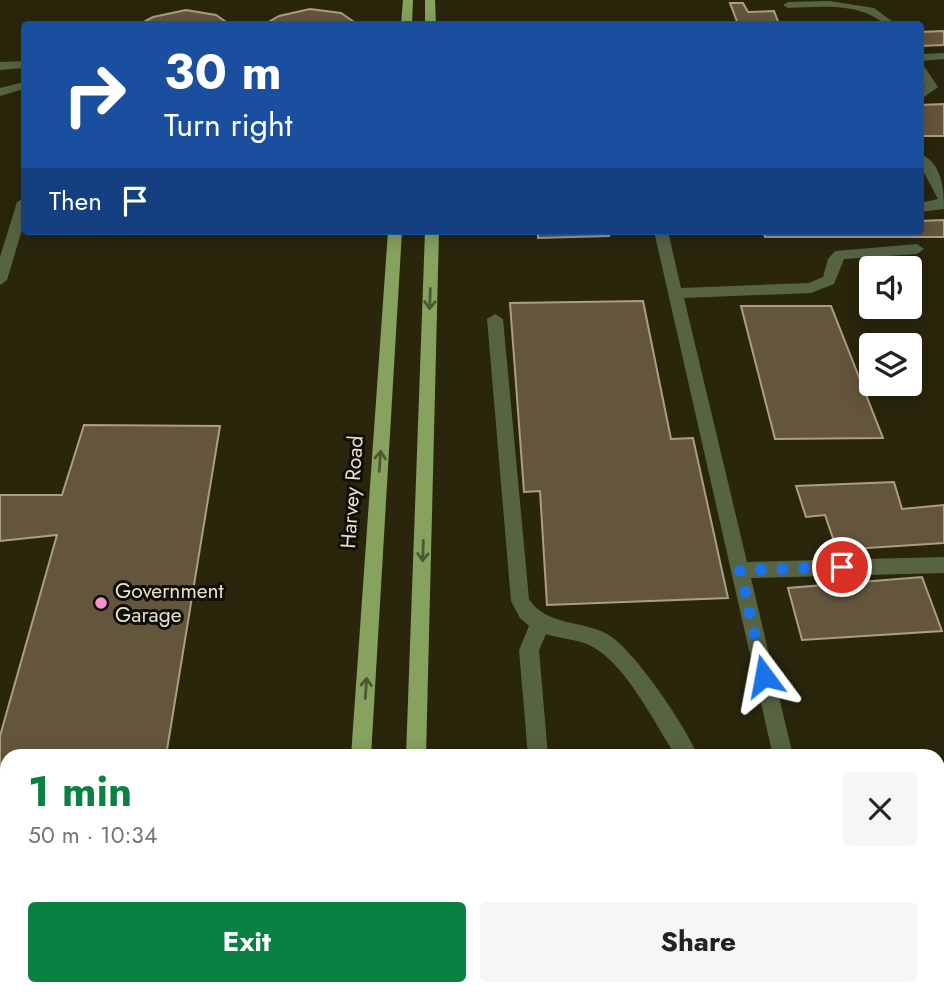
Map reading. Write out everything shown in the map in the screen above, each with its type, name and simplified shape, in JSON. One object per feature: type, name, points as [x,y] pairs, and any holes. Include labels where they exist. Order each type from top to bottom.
[{"type":"main road","points":[[407,21],[408,0]]},
{"type":"main road","points":[[430,0],[430,21]]},
{"type":"main road","name":"Harvey Road","points":[[361,749],[395,235]]},
{"type":"main road","points":[[416,749],[432,235]]},
{"type":"lane","points":[[788,5],[847,4],[867,9],[886,17],[888,21]]},
{"type":"lane","points":[[924,58],[944,56]]},
{"type":"lane","points":[[0,66],[21,65]]},
{"type":"lane","points":[[924,72],[938,87]]},
{"type":"lane","points":[[0,92],[21,87]]},
{"type":"lane","points":[[924,161],[944,199],[941,205],[924,207]]},
{"type":"lane","points":[[0,280],[21,212]]},
{"type":"lane","points":[[661,235],[781,749]]},
{"type":"lane","points":[[674,293],[811,288],[829,280],[835,259],[840,254],[917,249]]},
{"type":"lane","points":[[495,319],[520,601],[525,612],[540,624],[599,639],[617,652],[683,749]]},
{"type":"lane","points":[[740,570],[944,565]]},
{"type":"lane","points":[[537,749],[529,650],[540,624]]},
{"type":"building","points":[[730,3],[743,3],[748,12],[774,11],[778,21],[737,21]]},
{"type":"building","points":[[310,9],[341,13],[353,21],[270,21],[279,16]]},
{"type":"building","points":[[186,10],[216,15],[225,21],[146,21]]},
{"type":"building","points":[[944,31],[944,45],[924,46],[924,32]]},
{"type":"building","points":[[944,104],[944,136],[924,136],[924,105]]},
{"type":"building","points":[[944,220],[944,237],[764,235],[924,235],[924,221]]},
{"type":"building","points":[[538,235],[609,236],[538,238]]},
{"type":"building","points":[[643,301],[671,439],[693,438],[728,598],[547,605],[540,491],[524,492],[510,303]]},
{"type":"building","points":[[741,306],[831,306],[859,377],[859,396],[866,396],[883,438],[775,439]]},
{"type":"building","points":[[84,425],[220,426],[167,749],[0,749],[0,736],[57,535],[0,541],[0,495],[62,495]]},
{"type":"building","points":[[894,482],[902,509],[944,505],[944,543],[837,550],[825,515],[806,517],[796,486]]},
{"type":"building","points":[[922,577],[942,631],[802,640],[788,588]]},
{"type":"place","name":"Government Garage","points":[[101,603]]},
{"type":"route","points":[[764,676],[740,570],[842,567]]}]
